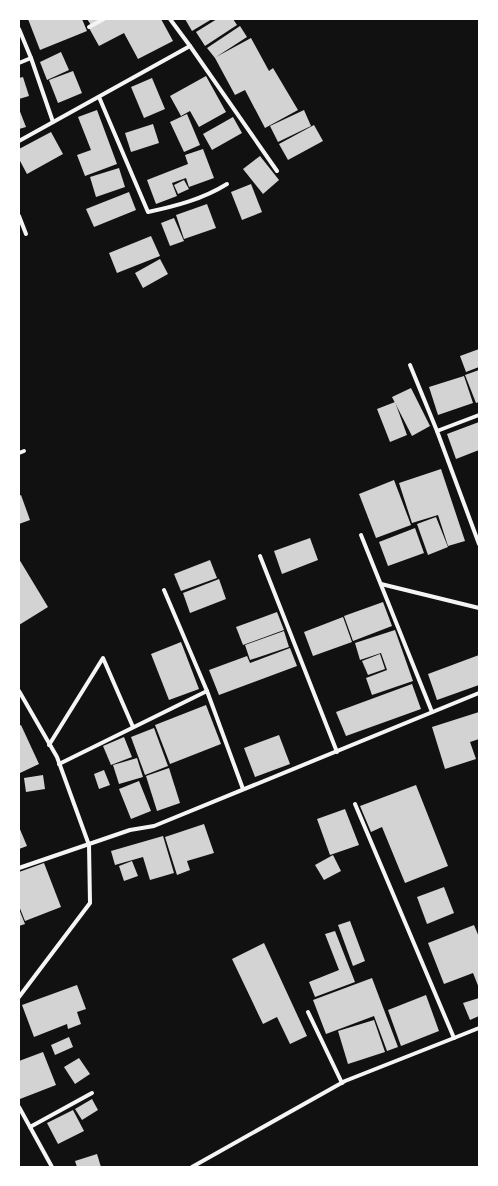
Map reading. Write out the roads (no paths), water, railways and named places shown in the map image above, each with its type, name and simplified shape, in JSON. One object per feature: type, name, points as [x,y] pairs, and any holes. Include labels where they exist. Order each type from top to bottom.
[{"type":"street","points":[[89,27],[104,19]]},
{"type":"street","points":[[170,19],[277,171]]},
{"type":"street","points":[[19,29],[31,58],[53,122]]},
{"type":"street","points":[[19,141],[190,46]]},
{"type":"street","points":[[19,63],[31,58]]},
{"type":"street","points":[[99,97],[148,212],[176,206],[216,191],[227,184]]},
{"type":"street","points":[[19,216],[26,234]]},
{"type":"street","points":[[410,366],[479,544]]},
{"type":"street","points":[[436,431],[479,415]]},
{"type":"street","points":[[361,535],[432,712]]},
{"type":"street","points":[[260,556],[337,752]]},
{"type":"street","points":[[381,584],[479,608]]},
{"type":"street","points":[[164,590],[207,691],[243,789]]},
{"type":"street","points":[[49,745],[103,658],[133,727]]},
{"type":"street","points":[[19,691],[59,764],[89,845],[90,903],[19,997]]},
{"type":"street","points":[[59,764],[207,691]]},
{"type":"street","points":[[19,868],[130,830],[154,826],[479,693]]},
{"type":"street","points":[[355,804],[454,1038]]},
{"type":"street","points":[[308,1012],[342,1082]]},
{"type":"street","points":[[192,1167],[342,1082],[479,1028]]},
{"type":"street","points":[[30,1127],[92,1093]]},
{"type":"street","points":[[19,1107],[52,1167]]}]
